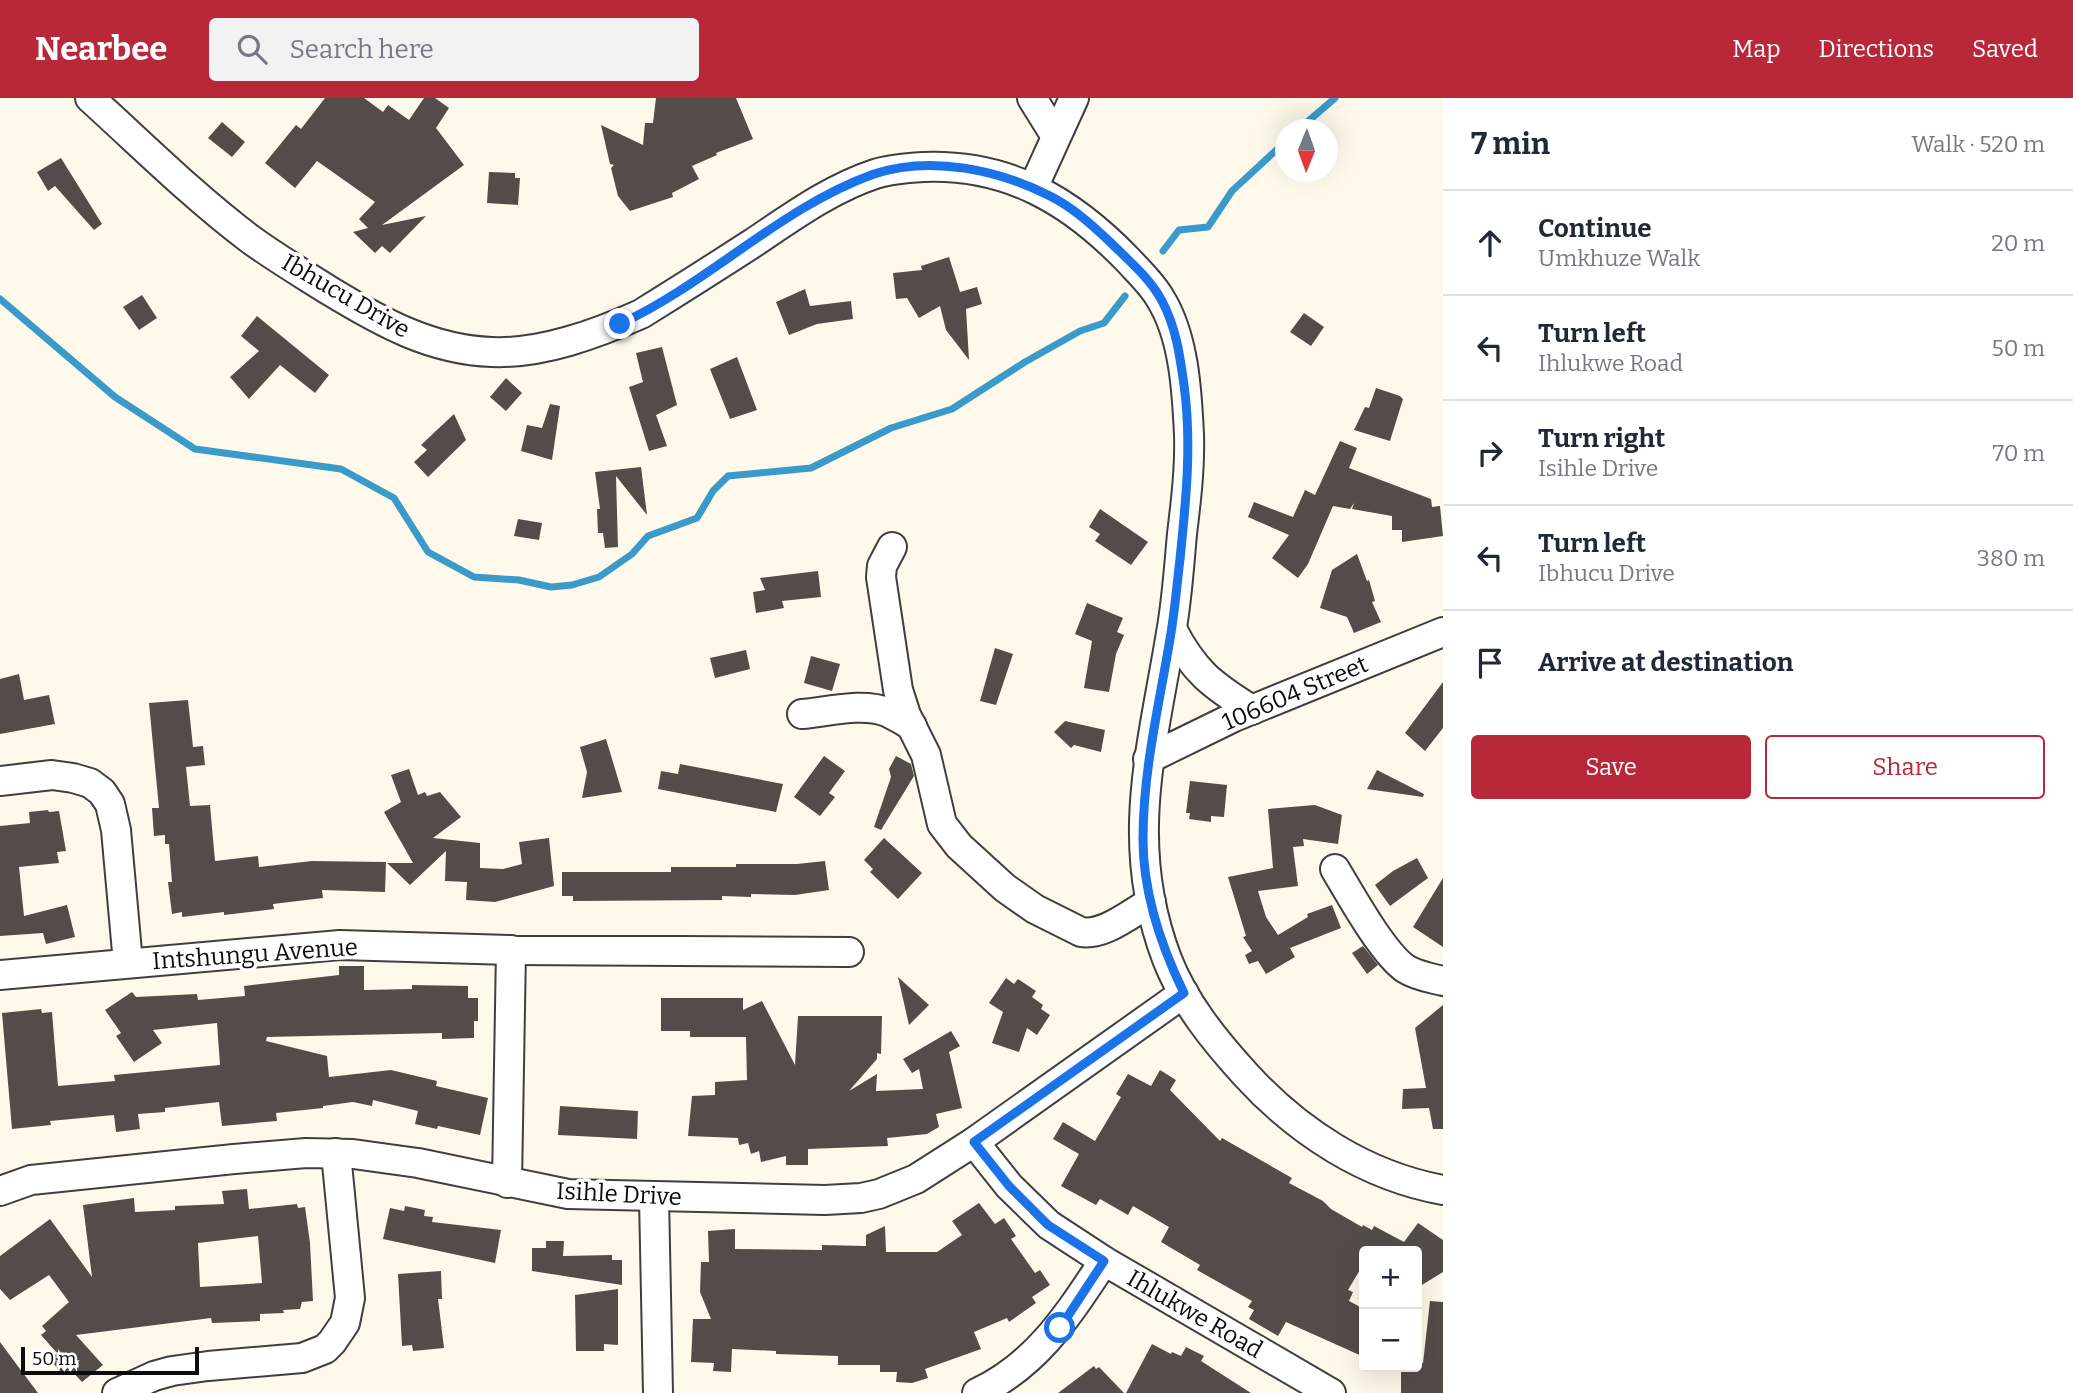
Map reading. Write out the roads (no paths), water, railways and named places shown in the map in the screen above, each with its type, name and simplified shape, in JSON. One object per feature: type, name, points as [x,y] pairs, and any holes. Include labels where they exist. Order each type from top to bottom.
[{"type":"street","name":"Ibhucu Drive","points":[[90,98],[213,209],[279,259],[371,317],[400,331],[470,351],[521,351],[620,324],[651,308],[820,198],[876,174],[895,169],[942,167],[981,171],[1033,188],[1082,217],[1144,277],[1160,297],[1176,339],[1186,401],[1189,438],[1185,506],[1172,629],[1148,759],[1143,842],[1151,902],[1168,961],[1184,993],[1217,1044],[1265,1097],[1294,1121],[1340,1152],[1371,1167],[1443,1190]]},
{"type":"street","points":[[1032,98],[1055,135]]},
{"type":"street","points":[[1033,188],[1074,98]]},
{"type":"street","points":[[892,547],[881,566],[881,577],[898,690],[926,755],[942,824],[959,846],[1005,888],[1070,928],[1087,933],[1102,929],[1151,902]]},
{"type":"street","points":[[1172,629],[1184,652],[1206,680],[1252,710]]},
{"type":"street","name":"106604 Street","points":[[1148,759],[1252,710],[1443,632]]},
{"type":"street","points":[[802,714],[877,709],[912,726]]},
{"type":"street","points":[[0,781],[52,775],[90,783],[102,792],[110,804],[116,830],[128,963]]},
{"type":"street","points":[[1335,869],[1372,929],[1395,958],[1406,969],[1443,981]]},
{"type":"street","name":"Intshungu Avenue","points":[[0,975],[340,945],[511,950],[849,951]]},
{"type":"street","points":[[507,1183],[511,950]]},
{"type":"street","name":"Isihle Drive","points":[[0,1191],[31,1180],[234,1159],[337,1153],[418,1163],[568,1194],[825,1200],[861,1198],[916,1179],[974,1142],[1184,993]]},
{"type":"street","name":"Ihlukwe Road","points":[[974,1142],[1009,1186],[1048,1225],[1104,1261],[1331,1393]]},
{"type":"street","points":[[117,1393],[172,1371],[302,1358],[325,1349],[332,1342],[345,1322],[350,1298],[337,1153]]},
{"type":"street","points":[[654,1197],[658,1393]]},
{"type":"street","points":[[977,1393],[995,1384],[1043,1346],[1060,1328],[1104,1261]]},
{"type":"waterway","points":[[1311,119],[1335,98]]},
{"type":"waterway","points":[[1163,251],[1179,230],[1208,227],[1232,191],[1275,151]]},
{"type":"waterway","points":[[0,299],[115,397],[195,449],[341,469],[394,498],[428,552],[474,577],[519,580],[551,587],[572,585],[599,577],[632,554],[648,536],[697,518],[713,491],[728,476],[811,468],[891,428],[952,409],[1025,362],[1080,331],[1104,323],[1125,296]]}]
